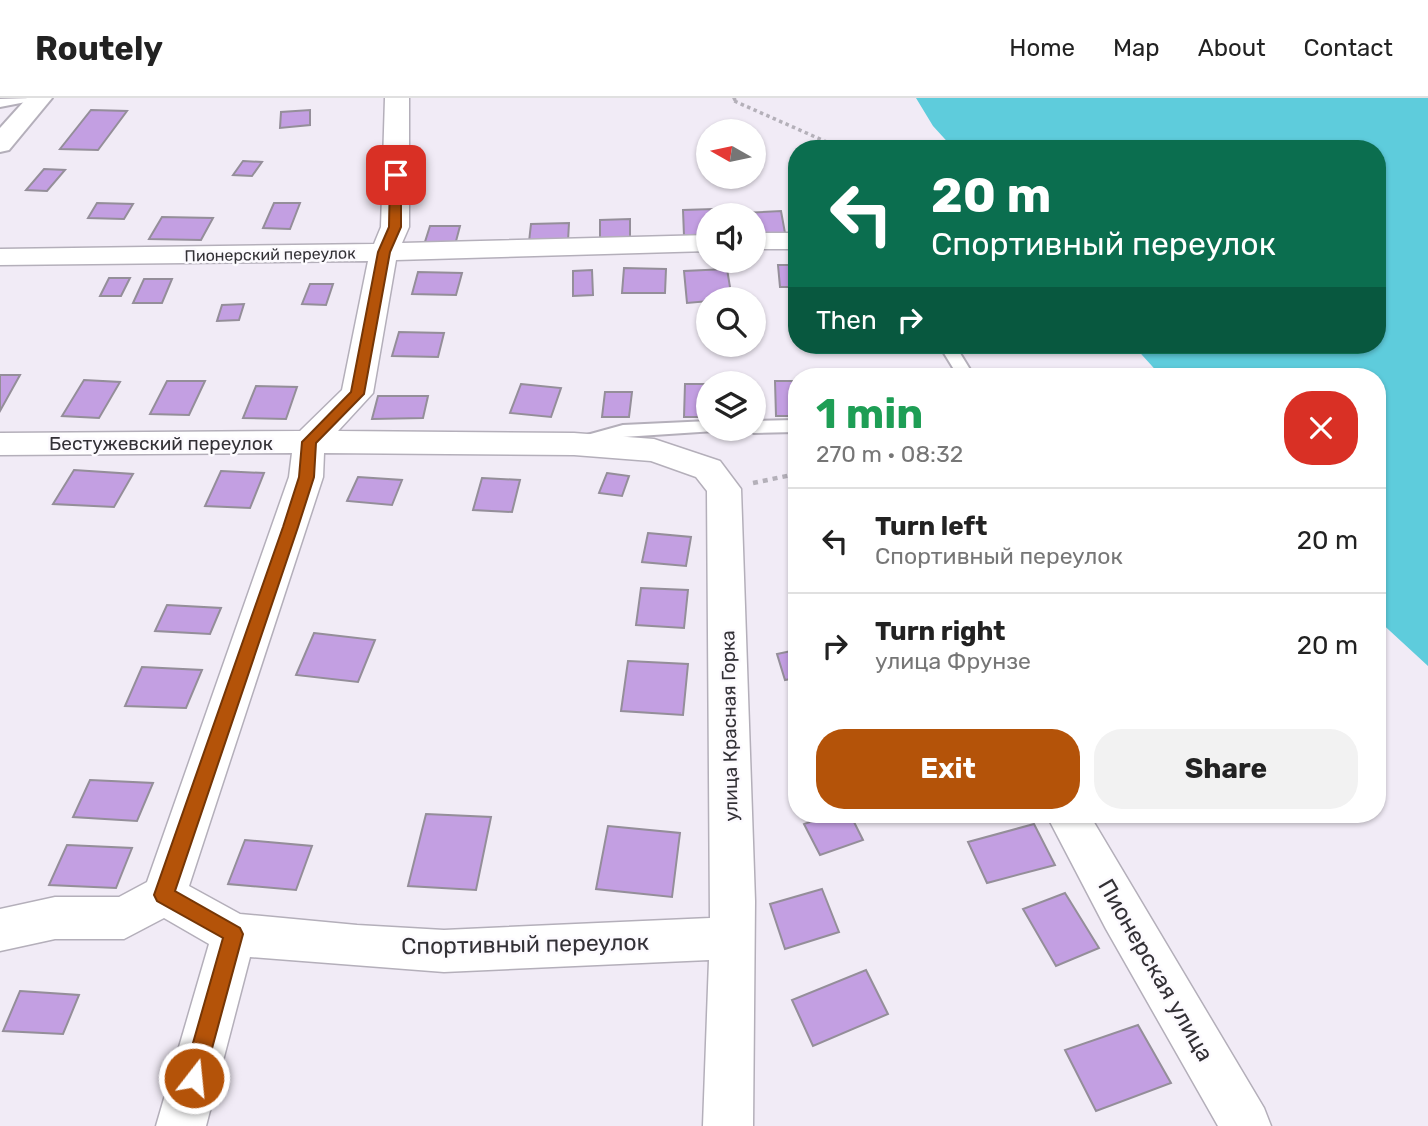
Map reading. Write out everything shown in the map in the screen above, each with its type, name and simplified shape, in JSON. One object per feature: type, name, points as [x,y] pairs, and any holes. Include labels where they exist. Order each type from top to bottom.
[{"type":"street","points":[[0,144],[40,98]]},
{"type":"street","points":[[0,930],[55,918],[124,918],[164,895],[290,527],[306,477],[309,442],[358,394],[384,252],[395,227],[397,98]]},
{"type":"street","points":[[766,241],[788,241]]},
{"type":"street","name":"Пионерский переулок","points":[[0,257],[384,252],[696,243]]},
{"type":"street","name":"Бестужевский переулок","points":[[0,444],[574,444]]},
{"type":"street","points":[[574,444],[654,450],[708,469],[724,489]]},
{"type":"street","name":"улица Красная Горка","points":[[724,489],[732,938],[728,1126]]},
{"type":"street","name":"Пионерская улица","points":[[1072,823],[1122,914],[1247,1126]]},
{"type":"street","name":"Спортивный переулок","points":[[164,895],[234,934],[358,946],[444,951],[732,938]]},
{"type":"street","points":[[181,1126],[234,934]]},
{"type":"lane","points":[[0,103],[27,98]]},
{"type":"lane","points":[[766,427],[788,426]]},
{"type":"lane","points":[[574,444],[623,431],[696,428]]},
{"type":"path","points":[[736,98],[732,100],[820,140]]},
{"type":"path","points":[[724,489],[788,476]]},
{"type":"water","points":[[916,98],[1428,98],[1428,666],[1386,627],[1386,368],[1154,368],[1141,354],[1386,354],[1386,140],[946,140],[933,126]]},
{"type":"building","points":[[91,110],[127,111],[98,150],[60,149]]},
{"type":"building","points":[[310,110],[310,125],[280,128],[281,112]]},
{"type":"building","points":[[243,161],[262,162],[252,176],[233,175]]},
{"type":"building","points":[[44,169],[65,170],[47,191],[26,190]]},
{"type":"building","points":[[97,203],[133,204],[124,219],[88,218]]},
{"type":"building","points":[[274,203],[300,203],[290,229],[263,228]]},
{"type":"building","points":[[683,210],[696,210],[696,236],[684,236]]},
{"type":"building","points":[[781,211],[785,233],[766,234],[766,212]]},
{"type":"building","points":[[162,217],[213,218],[201,240],[149,239]]},
{"type":"building","points":[[630,219],[630,237],[600,238],[600,220]]},
{"type":"building","points":[[569,223],[568,241],[529,242],[531,224]]},
{"type":"building","points":[[430,226],[460,226],[455,245],[424,245]]},
{"type":"building","points":[[778,265],[788,265],[788,287],[780,287]]},
{"type":"building","points":[[624,268],[666,269],[665,293],[622,293]]},
{"type":"building","points":[[592,270],[593,295],[573,296],[573,271]]},
{"type":"building","points":[[684,271],[728,273],[730,287],[696,287],[696,302],[687,303]]},
{"type":"building","points":[[418,272],[462,273],[456,295],[412,294]]},
{"type":"building","points":[[109,278],[130,278],[121,296],[100,296]]},
{"type":"building","points":[[144,279],[172,279],[162,303],[133,303]]},
{"type":"building","points":[[310,284],[333,284],[326,305],[302,304]]},
{"type":"building","points":[[244,304],[239,320],[217,321],[222,305]]},
{"type":"building","points":[[399,332],[444,333],[438,357],[392,356]]},
{"type":"building","points":[[0,375],[20,375],[0,411]]},
{"type":"building","points":[[84,380],[120,382],[99,418],[62,416]]},
{"type":"building","points":[[167,381],[205,381],[189,415],[150,414]]},
{"type":"building","points":[[775,381],[788,381],[788,416],[776,416]]},
{"type":"building","points":[[521,384],[561,388],[551,417],[510,413]]},
{"type":"building","points":[[685,384],[696,384],[696,417],[684,417]]},
{"type":"building","points":[[256,386],[297,387],[286,419],[243,418]]},
{"type":"building","points":[[605,392],[632,392],[629,417],[602,417]]},
{"type":"building","points":[[378,396],[428,396],[423,418],[372,419]]},
{"type":"building","points":[[74,470],[133,474],[114,507],[53,504]]},
{"type":"building","points":[[221,471],[264,473],[250,508],[205,506]]},
{"type":"building","points":[[607,473],[629,476],[622,496],[599,493]]},
{"type":"building","points":[[358,477],[402,480],[392,505],[347,501]]},
{"type":"building","points":[[482,478],[520,480],[512,512],[473,510]]},
{"type":"building","points":[[648,533],[691,537],[686,566],[642,562]]},
{"type":"building","points":[[641,588],[688,590],[684,628],[636,625]]},
{"type":"building","points":[[167,605],[221,608],[210,634],[155,631]]},
{"type":"building","points":[[314,633],[375,640],[358,682],[296,675]]},
{"type":"building","points":[[788,652],[788,679],[785,680],[777,654]]},
{"type":"building","points":[[628,661],[688,664],[683,715],[621,711]]},
{"type":"building","points":[[142,667],[202,670],[186,708],[125,706]]},
{"type":"building","points":[[90,780],[153,783],[137,821],[73,817]]},
{"type":"building","points":[[426,814],[491,817],[476,890],[408,886]]},
{"type":"building","points":[[854,823],[863,840],[820,855],[804,824]]},
{"type":"building","points":[[1034,824],[1055,865],[987,883],[968,842]]},
{"type":"building","points":[[608,826],[680,833],[672,897],[596,889]]},
{"type":"building","points":[[245,840],[312,846],[296,890],[228,884]]},
{"type":"building","points":[[67,845],[132,848],[116,888],[49,885]]},
{"type":"building","points":[[822,889],[839,932],[785,949],[770,904]]},
{"type":"building","points":[[1065,893],[1099,948],[1056,966],[1023,909]]},
{"type":"building","points":[[866,970],[888,1014],[813,1046],[792,1000]]},
{"type":"building","points":[[20,991],[79,995],[63,1034],[3,1031]]},
{"type":"building","points":[[1138,1025],[1171,1083],[1096,1111],[1065,1050]]},
{"type":"route","points":[[194,1078],[234,934],[164,895],[290,527],[306,477],[309,442],[358,394],[384,252],[395,227],[396,175]]}]
